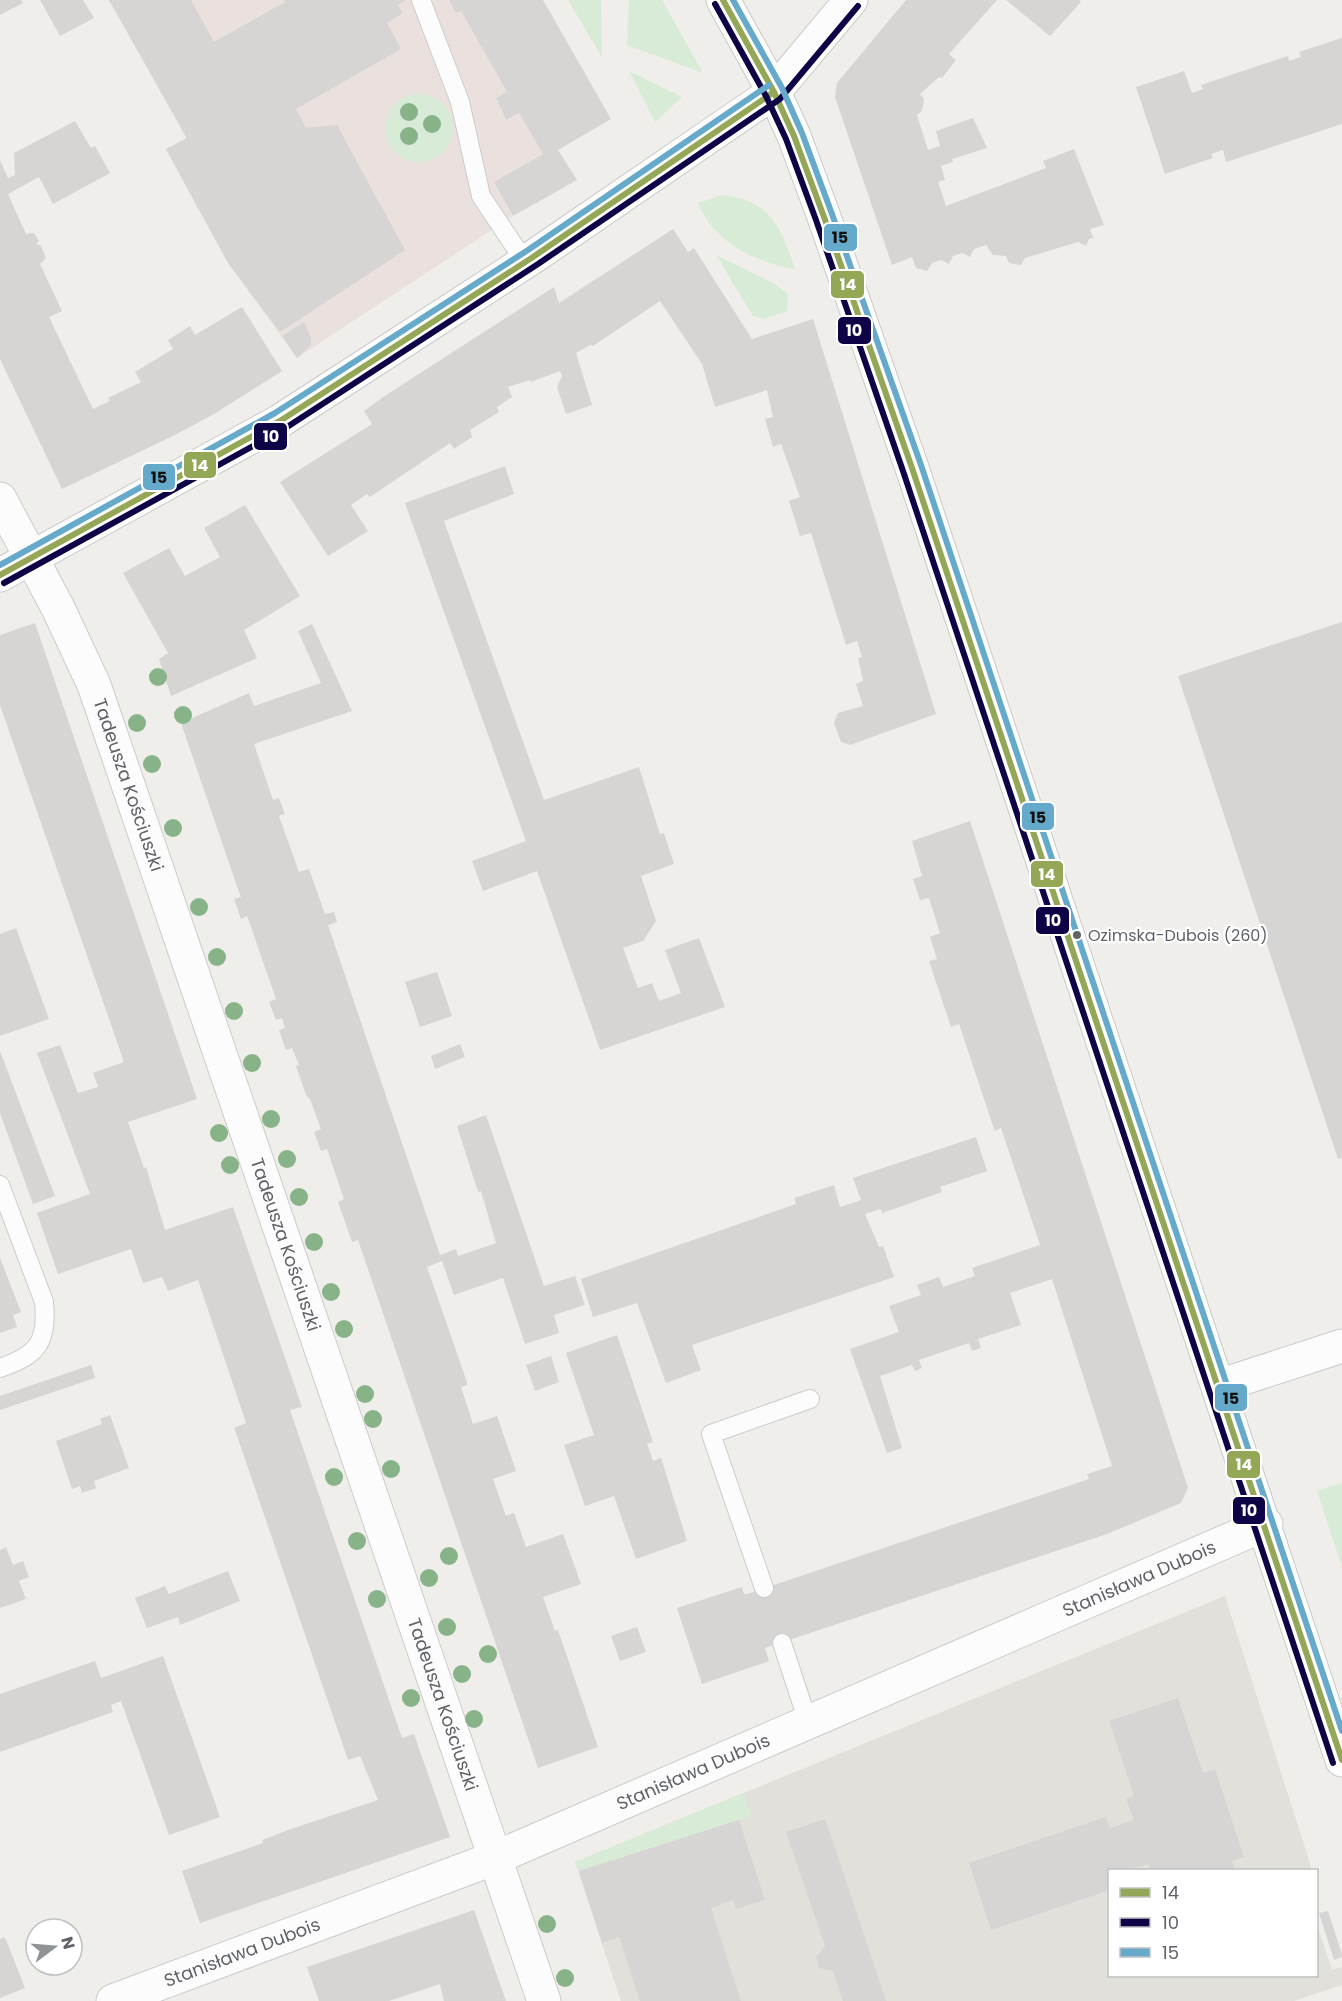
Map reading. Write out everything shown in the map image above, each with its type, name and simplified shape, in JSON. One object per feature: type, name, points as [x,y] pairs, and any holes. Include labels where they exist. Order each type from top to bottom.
[{"type":"street","points":[[723,0],[774,92],[794,136],[824,217],[908,457],[1266,1524],[1342,1760]]},
{"type":"street","points":[[0,575],[280,421],[525,262],[774,92],[851,0]]},
{"type":"street","name":"Tadeusza Kościuszki","points":[[0,499],[86,665],[103,711],[544,2001]]},
{"type":"street","points":[[1219,1386],[1342,1346]]},
{"type":"street","name":"Stanisława Dubois","points":[[113,2001],[495,1858],[1266,1524]]},
{"type":"lane","points":[[421,0],[460,102],[482,196],[525,262]]},
{"type":"lane","points":[[0,1185],[44,1302],[46,1322],[42,1342],[31,1354],[0,1368]]},
{"type":"lane","points":[[764,1588],[711,1434],[810,1399]]},
{"type":"lane","points":[[782,1643],[808,1722]]},
{"type":"shaded area","points":[[109,0],[449,0],[456,13],[461,11],[507,92],[494,100],[497,100],[506,120],[519,113],[543,154],[494,182],[513,216],[297,358],[228,263],[166,150],[186,138]]},
{"type":"shaded area","points":[[1225,1596],[1312,1869],[1108,1869],[1108,1977],[1318,1977],[1318,1927],[1332,1970],[1342,1967],[1342,1985],[1294,2001],[621,2001],[575,1862]]},
{"type":"green space","points":[[568,0],[601,0],[602,57]]},
{"type":"green space","points":[[629,0],[662,0],[703,73],[627,45]]},
{"type":"green space","points":[[629,71],[682,97],[655,122]]},
{"type":"green space","points":[[419,94],[432,97],[443,104],[450,115],[453,128],[450,141],[443,152],[432,159],[419,162],[406,159],[395,152],[388,141],[385,128],[388,115],[395,104],[406,97]]},
{"type":"green space","points":[[723,195],[753,203],[772,218],[779,229],[795,269],[751,256],[714,229],[698,203]]},
{"type":"green space","points":[[716,255],[773,283],[788,294],[787,311],[764,319],[753,316]]},
{"type":"green space","points":[[1342,1483],[1342,1567],[1317,1491]]},
{"type":"green space","points":[[743,1793],[751,1816],[579,1871],[575,1862]]},
{"type":"building","points":[[0,0],[21,0],[23,3],[0,15]]},
{"type":"building","points":[[40,0],[83,0],[94,18],[60,36]]},
{"type":"building","points":[[109,0],[191,0],[214,42],[285,2],[284,0],[406,0],[398,5],[403,13],[387,23],[401,49],[296,109],[306,128],[337,125],[405,250],[280,332],[228,263],[166,149],[187,138]]},
{"type":"building","points":[[449,0],[543,0],[611,119],[558,150],[577,180],[513,216],[494,182],[543,154],[519,113],[506,120],[497,100],[494,99],[507,92],[461,11],[456,13]]},
{"type":"building","points":[[906,0],[997,0],[949,54],[956,60],[942,78],[939,77],[920,94],[924,99],[922,111],[917,115],[928,150],[940,146],[936,131],[973,118],[987,148],[952,159],[953,162],[941,166],[945,180],[938,182],[946,206],[1046,168],[1043,161],[1074,149],[1104,225],[1090,229],[1093,238],[1089,239],[1086,246],[1078,242],[1025,258],[1021,265],[1009,263],[1006,256],[993,255],[986,245],[974,249],[970,257],[962,253],[953,256],[949,264],[941,260],[932,263],[927,271],[916,268],[912,257],[892,265],[835,97],[837,83]]},
{"type":"building","points":[[1006,0],[1079,0],[1081,2],[1050,36]]},
{"type":"building","points":[[1342,38],[1342,124],[1226,162],[1223,150],[1211,154],[1213,158],[1165,174],[1136,87],[1184,71],[1192,93],[1203,89],[1201,85],[1288,56],[1289,61],[1301,57],[1299,52]]},
{"type":"building","points":[[75,121],[91,148],[95,146],[110,173],[53,204],[39,177],[8,194],[26,234],[34,233],[39,241],[36,244],[41,246],[46,258],[40,264],[62,311],[49,317],[93,409],[110,401],[108,398],[141,382],[135,372],[173,349],[168,340],[190,326],[195,335],[242,307],[282,371],[214,414],[175,435],[62,489],[0,359],[0,160],[8,178],[15,175],[14,153]]},
{"type":"building","points":[[673,229],[688,252],[694,248],[752,339],[813,319],[936,714],[850,745],[841,742],[834,723],[838,713],[863,706],[856,684],[863,681],[858,658],[862,657],[857,641],[846,645],[811,533],[800,536],[789,501],[800,497],[781,444],[773,447],[765,419],[773,417],[767,390],[715,407],[702,364],[660,301],[593,346],[590,345],[576,353],[592,405],[566,414],[557,387],[562,376],[560,371],[531,382],[530,380],[508,387],[512,397],[497,407],[499,412],[470,430],[472,437],[454,449],[450,443],[370,497],[367,494],[351,505],[368,531],[328,556],[280,482],[372,424],[364,411],[383,397],[554,287],[559,303]]},
{"type":"building","points":[[304,322],[311,338],[311,345],[297,358],[282,336]]},
{"type":"building","points":[[505,466],[514,494],[444,521],[544,800],[639,767],[660,834],[664,833],[674,864],[641,876],[656,921],[643,941],[623,948],[638,988],[652,983],[659,1001],[681,993],[665,950],[699,938],[725,1007],[600,1050],[537,871],[483,891],[472,861],[526,841],[405,503]]},
{"type":"building","points":[[245,505],[300,596],[244,630],[257,658],[171,696],[159,659],[168,653],[123,573],[169,548],[185,576],[220,557],[204,528]]},
{"type":"building","points":[[1342,622],[1342,1158],[1338,1159],[1178,676]]},
{"type":"building","points":[[35,623],[197,1099],[128,1122],[144,1168],[146,1167],[165,1230],[233,1207],[302,1407],[290,1410],[402,1738],[414,1734],[450,1837],[200,1923],[182,1871],[263,1843],[262,1840],[288,1830],[378,1800],[360,1756],[348,1760],[234,1428],[246,1423],[198,1280],[168,1291],[162,1277],[143,1283],[131,1249],[58,1274],[37,1213],[90,1194],[37,1053],[60,1045],[78,1093],[98,1087],[93,1073],[124,1062],[0,705],[0,635]]},
{"type":"building","points":[[312,624],[352,711],[254,744],[273,800],[279,798],[285,814],[279,816],[299,872],[309,869],[325,914],[334,912],[337,922],[328,925],[440,1255],[456,1249],[458,1256],[496,1243],[481,1191],[478,1192],[457,1126],[486,1115],[544,1286],[575,1276],[585,1305],[554,1315],[559,1333],[525,1344],[503,1278],[454,1295],[442,1261],[427,1267],[467,1382],[467,1385],[461,1387],[473,1424],[497,1416],[516,1471],[493,1479],[506,1516],[514,1513],[526,1547],[563,1534],[581,1584],[543,1597],[555,1631],[558,1630],[598,1747],[538,1768],[358,1240],[352,1242],[338,1202],[344,1199],[327,1149],[321,1151],[314,1132],[321,1129],[296,1066],[299,1065],[292,1048],[286,1050],[279,1030],[285,1028],[282,1018],[276,1020],[269,1002],[276,999],[247,916],[241,919],[234,899],[241,897],[181,723],[249,693],[254,706],[321,683],[298,631]]},
{"type":"building","points":[[970,821],[1188,1488],[1181,1503],[1107,1534],[765,1648],[769,1661],[702,1684],[677,1608],[742,1587],[744,1594],[747,1594],[1089,1479],[1087,1474],[1112,1466],[1052,1279],[1010,1293],[1021,1325],[978,1339],[981,1348],[972,1351],[969,1343],[919,1360],[922,1368],[915,1371],[912,1365],[880,1376],[902,1448],[887,1453],[850,1349],[899,1332],[889,1306],[921,1295],[917,1285],[939,1277],[943,1287],[975,1276],[972,1268],[1040,1245],[1001,1128],[995,1131],[959,1024],[951,1027],[929,961],[937,959],[930,937],[940,933],[929,898],[920,900],[913,879],[922,876],[912,841]]},
{"type":"building","points":[[16,928],[49,1019],[0,1036],[0,934]]},
{"type":"building","points":[[437,972],[452,1016],[420,1027],[405,982]]},
{"type":"building","points":[[460,1044],[465,1057],[435,1069],[431,1056]]},
{"type":"building","points":[[0,1051],[55,1196],[33,1204],[0,1113]]},
{"type":"building","points":[[976,1137],[987,1171],[940,1187],[942,1192],[882,1213],[881,1209],[865,1214],[879,1247],[883,1246],[894,1277],[692,1345],[701,1370],[666,1383],[637,1303],[593,1317],[581,1279],[796,1204],[794,1198],[834,1185],[840,1207],[861,1200],[853,1178]]},
{"type":"building","points":[[0,1258],[21,1312],[13,1315],[17,1327],[0,1333]]},
{"type":"building","points":[[617,1335],[653,1442],[647,1444],[653,1461],[661,1458],[687,1541],[636,1559],[614,1496],[585,1506],[564,1445],[594,1435],[566,1353]]},
{"type":"building","points":[[551,1356],[559,1382],[535,1391],[526,1365]]},
{"type":"building","points":[[91,1365],[95,1378],[0,1410],[0,1396]]},
{"type":"building","points":[[110,1415],[129,1468],[94,1481],[96,1488],[82,1493],[80,1486],[72,1489],[56,1441],[102,1424],[100,1419]]},
{"type":"building","points":[[6,1547],[13,1565],[23,1561],[29,1577],[19,1581],[26,1599],[0,1608],[0,1550]]},
{"type":"building","points":[[228,1571],[240,1601],[180,1625],[178,1617],[147,1628],[135,1598],[165,1586],[169,1594]]},
{"type":"building","points":[[637,1627],[646,1652],[620,1661],[611,1636]]},
{"type":"building","points":[[163,1656],[220,1817],[169,1835],[121,1701],[111,1705],[113,1712],[0,1752],[0,1694],[95,1661],[101,1678]]},
{"type":"building","points":[[1178,1698],[1203,1773],[1215,1769],[1244,1857],[1232,1861],[1235,1869],[1150,1869],[1148,1864],[1131,1869],[1108,1869],[1108,1891],[991,1930],[969,1863],[1106,1817],[1110,1828],[1134,1820],[1126,1799],[1134,1796],[1109,1721]]},
{"type":"building","points":[[825,1819],[886,2001],[843,2001],[833,1971],[819,1968],[816,1957],[825,1946],[786,1832]]},
{"type":"building","points":[[739,1820],[765,1900],[736,1909],[733,1900],[711,1908],[741,2001],[640,2001],[619,1937],[602,1943],[579,1871]]},
{"type":"building","points":[[474,1910],[506,2001],[444,2001],[440,1984],[389,2001],[319,2001],[307,1967]]},
{"type":"building","points":[[1328,1911],[1342,1955],[1334,1960],[1319,1913]]},
{"type":"building","points":[[5,1937],[25,1988],[0,1998],[0,1939]]},
{"type":"transit line","name":"14","points":[[723,0],[774,92],[794,136],[824,217],[912,468],[1342,1760]]},
{"type":"transit line","name":"15","points":[[733,0],[782,88],[802,133],[921,465],[1342,1731]]},
{"type":"transit line","name":"10","points":[[715,4],[766,96],[786,139],[816,220],[903,471],[1333,1763]]},
{"type":"transit line","name":"10","points":[[4,583],[284,429],[538,264],[780,99],[858,6]]},
{"type":"transit line","name":"15","points":[[0,565],[275,413],[528,250],[769,85]]},
{"type":"transit line","name":"14","points":[[0,575],[280,421],[533,257],[774,92]]},
{"type":"place","name":"Ozimska-Dubois (260)","points":[[1077,935]]}]
